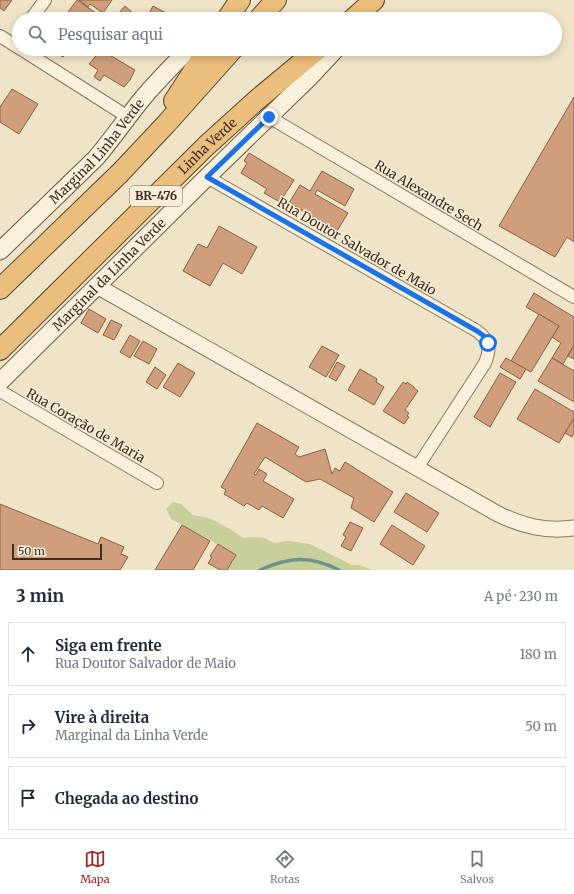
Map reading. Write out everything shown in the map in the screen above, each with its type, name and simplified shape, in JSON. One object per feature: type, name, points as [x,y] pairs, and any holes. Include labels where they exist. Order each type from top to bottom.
[{"type":"highway","points":[[231,12],[239,0]]},
{"type":"highway","points":[[265,12],[276,0]]},
{"type":"highway","points":[[361,12],[375,0]]},
{"type":"highway","points":[[142,150],[203,56]]},
{"type":"highway","name":"BR-476","points":[[0,288],[142,150],[227,56]]},
{"type":"highway","name":"Linha Verde","points":[[0,350],[206,146],[310,56]]},
{"type":"main road","points":[[227,12],[239,0]]},
{"type":"main road","points":[[366,12],[375,0]]},
{"type":"main road","name":"Marginal Linha Verde","points":[[0,250],[96,158],[154,85],[182,56]]},
{"type":"main road","name":"Marginal da Linha Verde","points":[[0,382],[309,78],[329,56]]},
{"type":"street","points":[[36,12],[45,0]]},
{"type":"street","points":[[0,36],[12,41]]},
{"type":"street","points":[[36,56],[128,117]]},
{"type":"street","name":"Rua Alexandre Sech","points":[[269,117],[574,297]]},
{"type":"street","name":"Rua Doutor Salvador de Maio","points":[[207,177],[484,336],[488,343],[489,350],[485,363],[417,468]]},
{"type":"street","points":[[97,286],[498,514],[526,526],[558,529],[574,528]]},
{"type":"street","name":"Rua Coração de Maria","points":[[0,391],[157,483]]},
{"type":"green space","points":[[173,502],[181,504],[193,515],[209,518],[243,538],[265,538],[274,543],[289,541],[310,544],[352,565],[359,565],[373,570],[226,570],[233,562],[233,555],[214,542],[171,519],[166,509]]},
{"type":"building","points":[[0,0],[12,0],[4,11],[0,8]]},
{"type":"building","points":[[77,0],[95,12],[68,12]]},
{"type":"building","points":[[79,0],[112,0],[104,12],[90,4],[88,7]]},
{"type":"building","points":[[125,6],[132,12],[120,12]]},
{"type":"building","points":[[153,6],[164,12],[150,12]]},
{"type":"building","points":[[96,56],[111,56],[135,70],[130,80],[124,87],[104,75],[100,81],[94,77],[98,70],[89,64]]},
{"type":"building","points":[[12,89],[38,104],[19,134],[0,122],[0,107]]},
{"type":"building","points":[[574,97],[574,242],[567,237],[555,257],[499,226]]},
{"type":"building","points":[[249,153],[294,180],[280,202],[264,193],[267,189],[241,173],[247,163],[244,161]]},
{"type":"building","points":[[322,171],[354,189],[345,206],[317,190],[315,194],[348,213],[337,231],[289,203],[300,185],[310,191]]},
{"type":"building","points":[[219,226],[257,247],[242,274],[223,263],[210,286],[183,271],[198,244],[207,248]]},
{"type":"building","points":[[534,293],[574,317],[574,345],[563,364],[552,358],[561,343],[552,337],[559,326],[526,307]]},
{"type":"building","points":[[89,309],[106,319],[98,333],[81,323]]},
{"type":"building","points":[[539,314],[559,326],[531,372],[511,361]]},
{"type":"building","points":[[111,320],[122,325],[114,340],[103,335]]},
{"type":"building","points":[[130,335],[140,341],[130,358],[120,352]]},
{"type":"building","points":[[143,341],[157,349],[149,364],[134,356]]},
{"type":"building","points":[[574,345],[574,359],[568,356]]},
{"type":"building","points":[[322,346],[339,355],[326,377],[309,367]]},
{"type":"building","points":[[506,358],[526,369],[520,379],[500,367]]},
{"type":"building","points":[[552,358],[574,371],[574,402],[538,381]]},
{"type":"building","points":[[337,362],[345,366],[336,381],[329,377]]},
{"type":"building","points":[[178,363],[195,373],[180,397],[163,387]]},
{"type":"building","points":[[155,367],[166,375],[157,389],[146,382]]},
{"type":"building","points":[[360,369],[377,379],[376,382],[384,387],[374,405],[348,390]]},
{"type":"building","points":[[500,373],[516,382],[490,427],[474,417]]},
{"type":"building","points":[[403,382],[406,384],[407,382],[418,391],[405,410],[409,413],[407,416],[409,417],[404,424],[383,411]]},
{"type":"building","points":[[535,389],[574,412],[574,418],[559,443],[517,419]]},
{"type":"building","points":[[574,418],[574,434],[572,437],[565,433]]},
{"type":"building","points":[[257,423],[299,447],[295,454],[299,457],[325,449],[332,474],[335,468],[340,471],[345,462],[393,492],[374,522],[351,508],[354,498],[320,479],[306,482],[265,457],[254,474],[256,475],[259,469],[267,474],[263,481],[294,499],[283,518],[262,506],[259,510],[247,503],[244,506],[224,494],[226,490],[221,487]]},
{"type":"building","points":[[406,493],[439,513],[427,532],[394,512]]},
{"type":"building","points":[[0,504],[98,544],[101,537],[124,547],[121,554],[128,557],[120,570],[0,570]]},
{"type":"building","points":[[350,522],[363,528],[351,551],[341,546],[346,537],[343,535]]},
{"type":"building","points":[[182,525],[210,541],[193,570],[155,570]]},
{"type":"building","points":[[392,525],[425,546],[413,565],[380,544]]},
{"type":"building","points":[[218,544],[236,555],[227,570],[220,570],[208,563],[212,557],[210,556]]},
{"type":"waterway","points":[[260,570],[280,562],[290,560],[309,560],[328,565],[339,570]]},
{"type":"route","points":[[269,117],[207,177],[477,331],[484,336],[488,343]]}]
